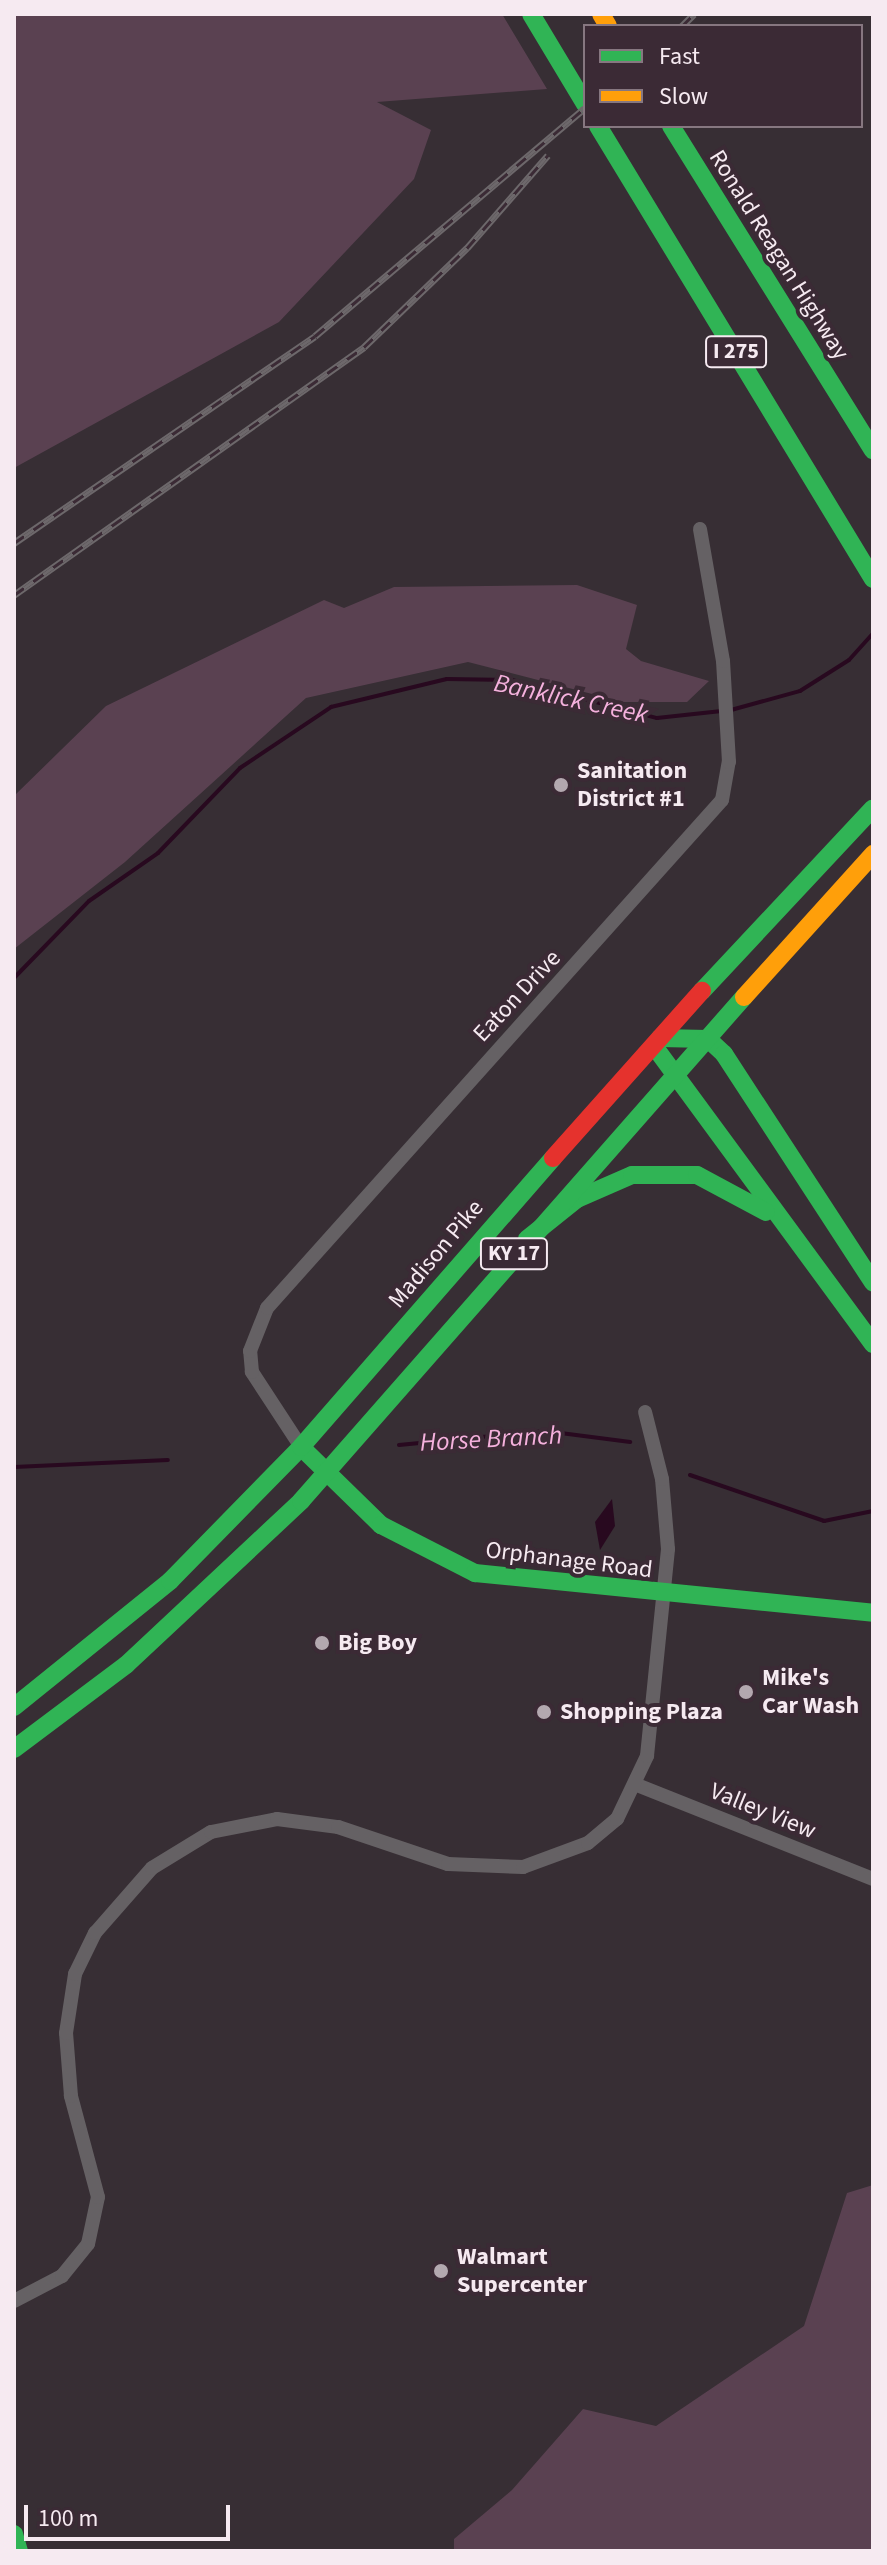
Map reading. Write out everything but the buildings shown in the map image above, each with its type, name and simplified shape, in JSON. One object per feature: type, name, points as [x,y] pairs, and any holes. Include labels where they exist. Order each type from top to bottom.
[{"type":"main road","points":[[531,14],[583,101]]},
{"type":"main road","name":"I 275","points":[[599,128],[873,579]]},
{"type":"main road","name":"Ronald Reagan Highway","points":[[672,128],[873,450]]},
{"type":"main road","name":"Madison Pike","points":[[14,1707],[113,1632],[301,1447],[657,1042],[873,808]]},
{"type":"main road","name":"KY 17","points":[[14,1749],[190,1610],[323,1473],[673,1073],[708,1039],[873,854]]},
{"type":"main road","points":[[873,1283],[708,1039],[657,1042],[673,1073],[788,1233],[873,1344]]},
{"type":"main road","points":[[527,1239],[599,1186],[663,1173],[719,1183],[788,1233]]},
{"type":"main road","name":"Orphanage Road","points":[[301,1447],[323,1473],[381,1525],[452,1566],[659,1596],[873,1613]]},
{"type":"main road","points":[[14,2534],[19,2551]]},
{"type":"street","name":"Eaton Drive","points":[[301,1447],[252,1372],[250,1351],[267,1308],[695,836],[722,800],[729,762],[723,661],[700,529]]},
{"type":"street","points":[[14,2301],[74,2266],[92,2233],[95,2164],[71,2096],[66,2033],[75,1974],[95,1933],[152,1868],[211,1832],[277,1819],[338,1827],[448,1864],[523,1867],[588,1843],[617,1819],[637,1785],[647,1756],[659,1596],[669,1523],[645,1412]]},
{"type":"street","name":"Valley View","points":[[637,1785],[873,1879]]},
{"type":"shaded area","points":[[14,14],[502,14],[547,89],[377,102],[431,130],[414,179],[279,322],[14,468]]},
{"type":"shaded area","points":[[577,585],[637,605],[626,649],[641,661],[709,681],[687,702],[623,702],[468,662],[306,698],[125,862],[14,949],[14,796],[106,706],[324,600],[344,608],[394,587]]},
{"type":"shaded area","points":[[612,1499],[615,1526],[600,1550],[595,1522]]},
{"type":"shaded area","points":[[873,2185],[873,2551],[454,2551],[454,2539],[512,2490],[583,2409],[656,2426],[804,2326],[847,2193]]},
{"type":"waterway","name":"Banklick Creek","points":[[731,710],[800,691],[849,660],[873,633]]},
{"type":"waterway","name":"Banklick Creek","points":[[14,978],[89,901],[158,853],[240,768],[331,707],[447,679],[512,680],[657,718],[722,711]]},
{"type":"waterway","name":"Horse Branch","points":[[399,1445],[545,1431],[630,1442]]},
{"type":"waterway","name":"Horse Branch","points":[[14,1467],[168,1460]]},
{"type":"waterway","name":"Horse Branch","points":[[690,1475],[824,1521],[873,1511]]},
{"type":"railway","points":[[684,24],[694,14]]},
{"type":"railway","points":[[14,543],[315,336],[583,110]]},
{"type":"railway","points":[[14,595],[364,347],[467,248],[548,155]]},
{"type":"traffic: fast","points":[[531,14],[583,101]]},
{"type":"traffic: fast","points":[[599,128],[873,579]]},
{"type":"traffic: fast","points":[[672,128],[873,450]]},
{"type":"traffic: fast","points":[[702,991],[873,808]]},
{"type":"traffic: fast","points":[[14,1749],[126,1665],[301,1501],[744,997]]},
{"type":"traffic: fast","points":[[660,1038],[708,1039],[724,1054],[873,1283]]},
{"type":"traffic: fast","points":[[654,1046],[873,1344]]},
{"type":"traffic: fast","points":[[14,1707],[170,1581],[301,1447],[553,1158]]},
{"type":"traffic: fast","points":[[527,1239],[577,1199],[632,1175],[697,1175],[766,1212]]},
{"type":"traffic: fast","points":[[301,1447],[381,1525],[475,1573],[873,1613]]},
{"type":"traffic: fast","points":[[14,2534],[19,2551]]},
{"type":"traffic: slow","points":[[601,14],[607,24]]},
{"type":"traffic: slow","points":[[744,997],[873,854]]},
{"type":"traffic: jam","points":[[553,1158],[702,991]]},
{"type":"place","name":"Sanitation District #1","points":[[561,785]]},
{"type":"place","name":"Big Boy","points":[[322,1643]]},
{"type":"place","name":"Mike's Car Wash","points":[[746,1692]]},
{"type":"place","name":"Shopping Plaza","points":[[544,1712]]},
{"type":"place","name":"Walmart Supercenter","points":[[441,2271]]}]
